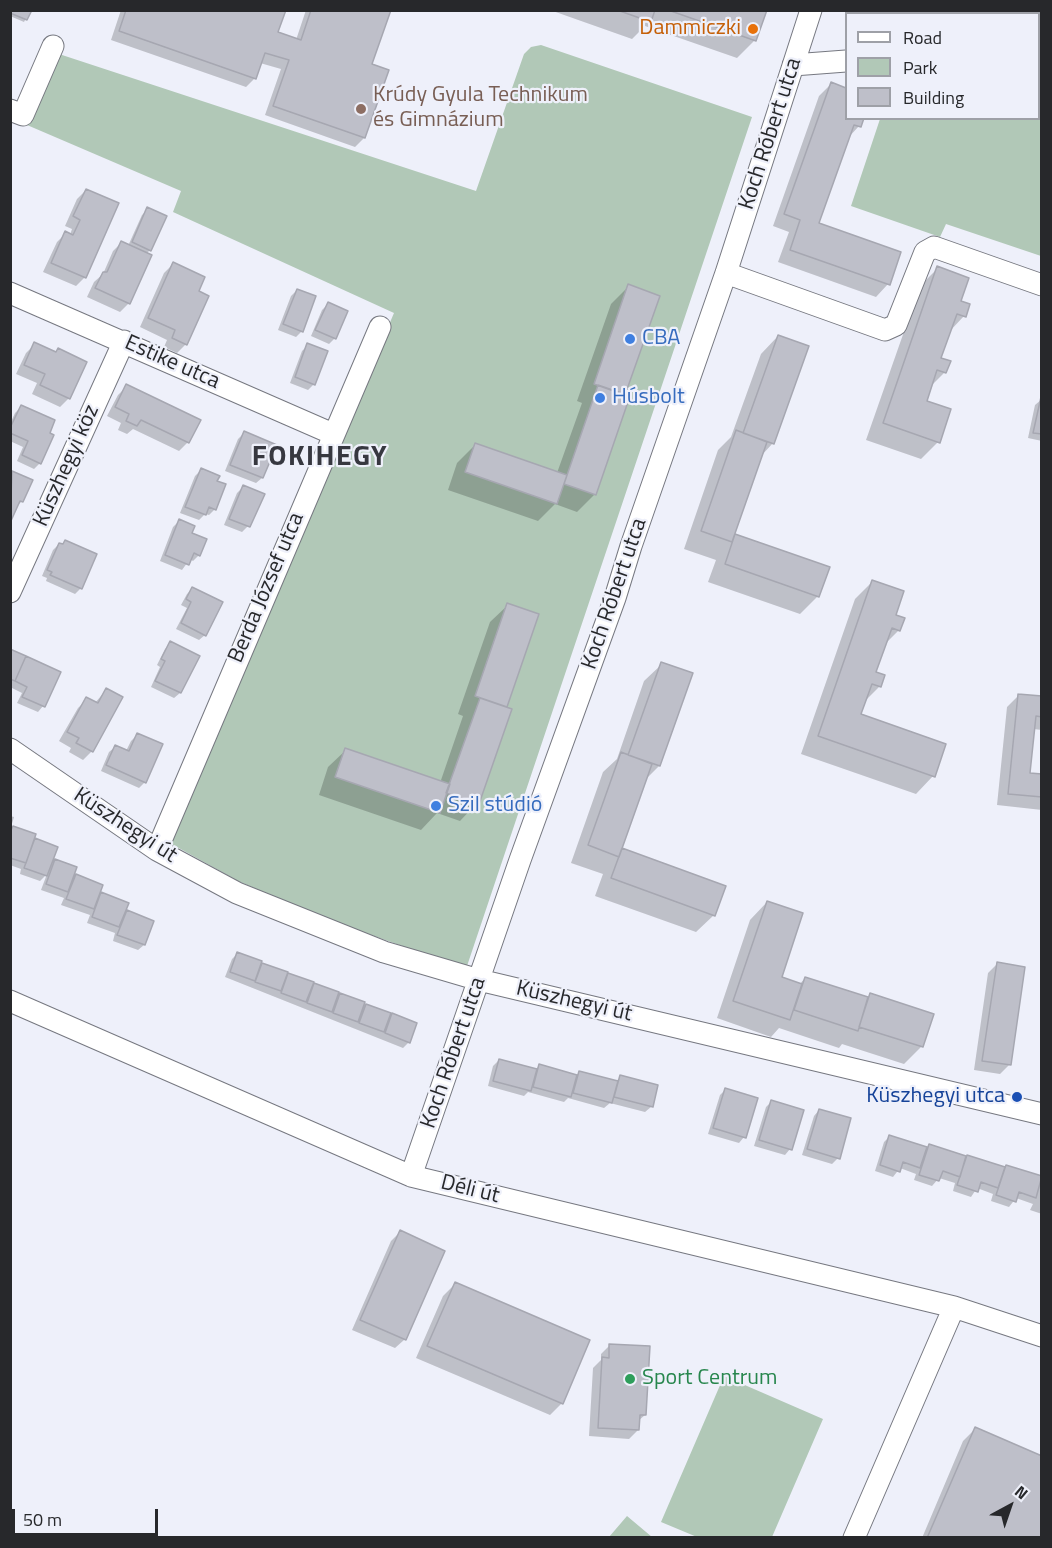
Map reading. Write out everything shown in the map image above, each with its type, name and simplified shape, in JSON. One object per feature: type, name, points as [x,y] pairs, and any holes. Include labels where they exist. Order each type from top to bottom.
[{"type":"street","name":"Koch Róbert utca","points":[[411,1176],[615,598],[726,273],[811,10]]},
{"type":"street","points":[[10,110],[23,115],[53,46]]},
{"type":"street","points":[[793,65],[845,61]]},
{"type":"street","points":[[726,273],[885,330],[896,325],[925,252],[934,247],[1041,285]]},
{"type":"street","name":"Estike utca","points":[[10,293],[333,434]]},
{"type":"street","name":"Berda József utca","points":[[157,850],[380,327]]},
{"type":"street","name":"Küszhegyi köz","points":[[10,592],[123,341]]},
{"type":"street","name":"Küszhegyi út","points":[[10,748],[157,850],[237,893],[384,952],[479,980],[1041,1114]]},
{"type":"street","name":"Déli út","points":[[10,1001],[411,1176],[954,1307],[1041,1336]]},
{"type":"street","points":[[854,1538],[954,1307]]},
{"type":"green space","points":[[541,45],[752,117],[467,966],[425,954],[326,919],[238,881],[168,842],[394,313],[173,212],[181,191],[27,125],[59,54],[476,191],[524,54],[531,47]]},
{"type":"green space","points":[[1040,99],[1042,100],[1041,256],[946,224],[940,237],[851,206],[880,120],[1040,120]]},
{"type":"green space","points":[[724,1376],[823,1419],[772,1537],[697,1537],[661,1522]]},
{"type":"green space","points":[[627,1516],[652,1537],[609,1537]]},
{"type":"building","points":[[10,10],[32,10],[27,20],[10,13]]},
{"type":"building","points":[[126,10],[286,10],[278,32],[301,40],[311,10],[391,10],[372,64],[389,70],[365,138],[273,106],[289,60],[265,53],[256,79],[119,31]]},
{"type":"building","points":[[617,10],[655,10],[651,22]]},
{"type":"building","points":[[668,10],[767,10],[756,41]]},
{"type":"building","points":[[831,82],[845,88],[845,120],[863,120],[861,127],[854,125],[819,223],[901,252],[890,285],[790,250],[800,220],[784,214]]},
{"type":"building","points":[[86,189],[119,203],[86,278],[51,263],[65,231],[73,235],[80,220],[73,216]]},
{"type":"building","points":[[147,207],[167,216],[151,251],[132,242]]},
{"type":"building","points":[[121,241],[152,255],[130,304],[95,288],[103,272],[107,272]]},
{"type":"building","points":[[173,262],[205,277],[199,291],[209,296],[187,345],[172,338],[175,330],[148,318]]},
{"type":"building","points":[[937,266],[969,278],[961,301],[970,304],[966,317],[957,314],[941,358],[951,361],[946,373],[937,370],[927,401],[951,409],[940,443],[883,423]]},
{"type":"building","points":[[628,284],[660,296],[625,395],[594,384]]},
{"type":"building","points":[[297,289],[316,296],[303,332],[283,324]]},
{"type":"building","points":[[328,302],[348,311],[336,339],[315,330]]},
{"type":"building","points":[[778,335],[809,346],[774,444],[743,433]]},
{"type":"building","points":[[34,342],[56,352],[58,348],[87,362],[70,399],[40,385],[45,374],[24,365]]},
{"type":"building","points":[[307,343],[328,351],[315,385],[295,377]]},
{"type":"building","points":[[126,384],[201,420],[189,443],[141,420],[137,426],[126,421],[129,414],[115,407]]},
{"type":"building","points":[[598,385],[630,396],[596,495],[564,484]]},
{"type":"building","points":[[1042,397],[1042,434],[1033,433]]},
{"type":"building","points":[[21,405],[55,420],[50,433],[54,435],[41,464],[22,455],[28,441],[10,433],[10,428]]},
{"type":"building","points":[[736,430],[767,442],[732,542],[701,531]]},
{"type":"building","points":[[244,431],[277,445],[263,478],[230,465]]},
{"type":"building","points":[[475,443],[567,475],[557,504],[465,472]]},
{"type":"building","points":[[201,468],[220,476],[217,481],[226,484],[216,510],[209,507],[206,515],[185,507]]},
{"type":"building","points":[[12,471],[33,480],[10,523]]},
{"type":"building","points":[[243,485],[265,494],[250,527],[229,519]]},
{"type":"building","points":[[179,519],[195,526],[192,533],[207,539],[200,556],[194,553],[189,565],[165,555]]},
{"type":"building","points":[[735,534],[830,567],[819,597],[725,564]]},
{"type":"building","points":[[65,540],[97,554],[82,589],[50,575],[52,572],[47,570],[59,543],[63,544]]},
{"type":"building","points":[[872,580],[904,591],[896,615],[905,618],[900,631],[892,628],[876,672],[885,675],[881,687],[872,684],[861,714],[946,744],[935,777],[818,736]]},
{"type":"building","points":[[192,587],[223,602],[206,636],[181,623],[191,602],[186,599]]},
{"type":"building","points":[[507,603],[539,614],[507,707],[475,696]]},
{"type":"building","points":[[170,641],[200,656],[181,693],[155,681],[165,661],[161,659]]},
{"type":"building","points":[[10,649],[26,656],[15,681],[10,679]]},
{"type":"building","points":[[26,656],[61,672],[45,707],[22,697],[27,687],[15,681]]},
{"type":"building","points":[[661,662],[693,673],[660,766],[628,755]]},
{"type":"building","points":[[106,688],[123,697],[93,752],[76,743],[79,738],[67,732],[86,697],[98,703]]},
{"type":"building","points":[[1018,694],[1042,696],[1042,717],[1036,716],[1030,773],[1042,774],[1042,797],[1008,794]]},
{"type":"building","points":[[480,698],[512,709],[479,804],[446,793]]},
{"type":"building","points":[[137,733],[163,744],[146,783],[106,765],[115,745],[129,751]]},
{"type":"building","points":[[345,748],[450,784],[440,813],[335,777]]},
{"type":"building","points":[[621,752],[652,764],[619,857],[588,845]]},
{"type":"building","points":[[13,826],[36,834],[26,863],[10,858],[10,832]]},
{"type":"building","points":[[35,838],[58,847],[47,876],[24,868]]},
{"type":"building","points":[[622,848],[726,886],[715,916],[611,878]]},
{"type":"building","points":[[55,859],[77,867],[68,892],[46,884]]},
{"type":"building","points":[[76,874],[103,885],[94,909],[66,899]]},
{"type":"building","points":[[101,892],[129,903],[119,927],[92,917]]},
{"type":"building","points":[[767,901],[803,913],[782,977],[802,984],[790,1020],[733,1001]]},
{"type":"building","points":[[127,910],[154,921],[145,945],[117,935]]},
{"type":"building","points":[[237,952],[262,961],[255,981],[230,972]]},
{"type":"building","points":[[997,962],[1025,967],[1011,1065],[982,1061]]},
{"type":"building","points":[[262,963],[288,972],[281,991],[255,982]]},
{"type":"building","points":[[288,973],[314,982],[306,1002],[281,993]]},
{"type":"building","points":[[805,977],[868,997],[858,1031],[794,1010]]},
{"type":"building","points":[[314,983],[339,992],[332,1012],[307,1003]]},
{"type":"building","points":[[340,993],[365,1002],[358,1022],[333,1013]]},
{"type":"building","points":[[870,993],[934,1014],[923,1047],[859,1027]]},
{"type":"building","points":[[366,1004],[391,1013],[384,1032],[359,1023]]},
{"type":"building","points":[[392,1013],[417,1023],[410,1043],[385,1033]]},
{"type":"building","points":[[499,1059],[537,1069],[531,1091],[493,1081]]},
{"type":"building","points":[[539,1064],[577,1075],[571,1097],[533,1087]]},
{"type":"building","points":[[579,1071],[618,1081],[612,1103],[573,1093]]},
{"type":"building","points":[[620,1075],[658,1085],[653,1107],[614,1097]]},
{"type":"building","points":[[725,1088],[758,1098],[746,1138],[713,1128]]},
{"type":"building","points":[[771,1100],[804,1110],[792,1150],[759,1140]]},
{"type":"building","points":[[819,1109],[851,1118],[840,1159],[807,1149]]},
{"type":"building","points":[[889,1135],[927,1147],[920,1168],[903,1162],[900,1172],[880,1165]]},
{"type":"building","points":[[929,1144],[966,1156],[960,1177],[943,1171],[939,1181],[919,1175]]},
{"type":"building","points":[[967,1155],[1005,1167],[998,1188],[981,1182],[978,1192],[957,1185]]},
{"type":"building","points":[[1006,1165],[1042,1176],[1036,1198],[1019,1192],[1016,1202],[996,1195]]},
{"type":"building","points":[[400,1230],[445,1251],[406,1340],[360,1320]]},
{"type":"building","points":[[455,1282],[590,1340],[563,1404],[427,1346]]},
{"type":"building","points":[[609,1344],[650,1346],[646,1415],[640,1415],[639,1430],[598,1428],[602,1357],[609,1358]]},
{"type":"building","points":[[975,1427],[1042,1456],[1042,1538],[927,1538]]},
{"type":"place","name":"Dammiczki","points":[[753,29]]},
{"type":"place","name":"Krúdy Gyula Technikum és Gimnázium","points":[[361,109]]},
{"type":"place","name":"CBA","points":[[630,339]]},
{"type":"place","name":"Húsbolt","points":[[600,398]]},
{"type":"place","name":"Szil stúdió","points":[[436,806]]},
{"type":"place","name":"Küszhegyi utca","points":[[1017,1097]]},
{"type":"place","name":"Sport Centrum","points":[[630,1379]]},
{"type":"district","name":"FOKIHEGY","points":[[320,458]]}]
